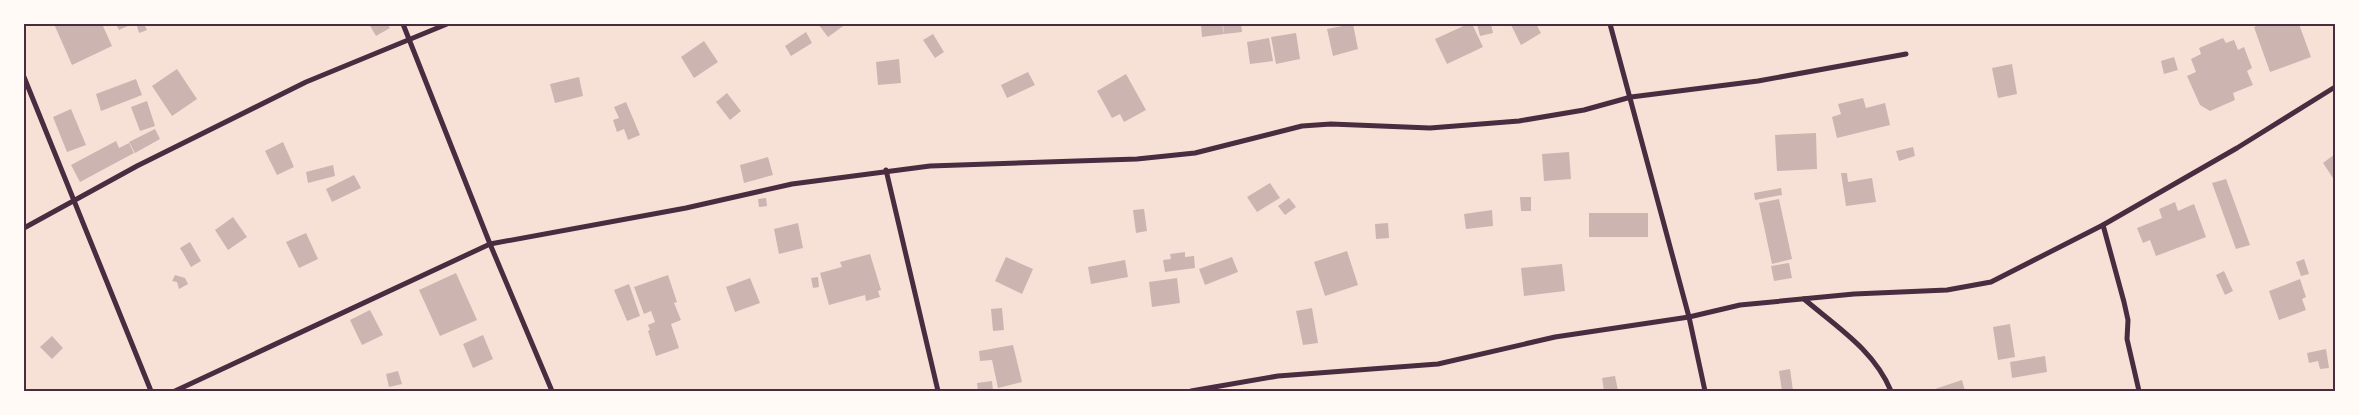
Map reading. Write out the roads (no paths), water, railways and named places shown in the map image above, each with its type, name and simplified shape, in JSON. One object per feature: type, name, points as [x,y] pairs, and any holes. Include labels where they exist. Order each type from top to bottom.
[{"type":"street","points":[[403,24],[490,244],[552,391]]},
{"type":"street","points":[[24,228],[137,166],[306,82],[447,24]]},
{"type":"street","points":[[1610,24],[1689,317],[1705,391]]},
{"type":"street","points":[[175,391],[490,244],[686,208],[792,184],[886,170],[930,166],[1136,159],[1195,153],[1302,126],[1331,124],[1430,128],[1519,121],[1584,110],[1631,97],[1758,81],[1906,54]]},
{"type":"street","points":[[24,77],[151,391]]},
{"type":"street","points":[[1191,391],[1278,376],[1438,364],[1555,337],[1689,317],[1740,305],[1947,290],[1991,282],[2103,225],[2237,148],[2335,87]]},
{"type":"street","points":[[886,170],[938,391]]},
{"type":"street","points":[[2103,225],[2128,320],[2126,339],[2139,391]]},
{"type":"street","points":[[1804,299],[1863,347],[1880,368],[1891,391]]}]
